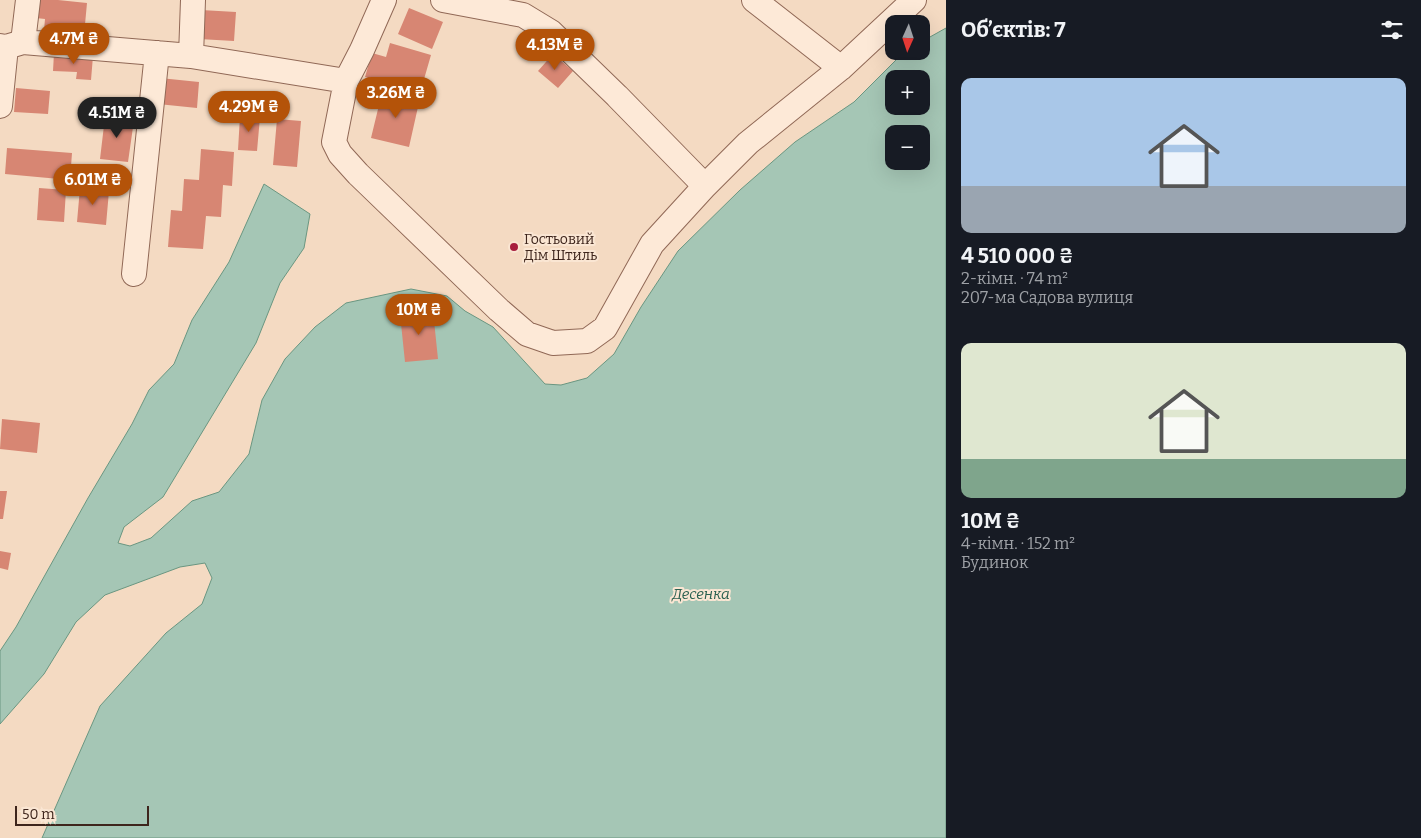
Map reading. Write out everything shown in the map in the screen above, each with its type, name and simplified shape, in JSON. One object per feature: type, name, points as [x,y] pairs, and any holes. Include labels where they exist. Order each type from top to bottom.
[{"type":"street","points":[[0,106],[10,45],[28,0]]},
{"type":"street","points":[[191,56],[193,0]]},
{"type":"street","points":[[384,0],[346,81],[334,142],[340,154],[358,174],[499,310],[527,334],[553,344],[587,341],[605,328],[652,244],[704,186],[748,143],[841,68],[914,0]]},
{"type":"street","points":[[443,0],[523,15],[551,32],[617,96],[704,186]]},
{"type":"street","points":[[754,0],[841,68]]},
{"type":"street","points":[[10,45],[191,56],[346,81]]},
{"type":"street","points":[[134,274],[157,53]]},
{"type":"water","name":"Десенка","points":[[946,28],[946,838],[42,838],[100,706],[166,633],[202,604],[212,578],[205,563],[180,567],[105,595],[76,622],[44,674],[0,724],[0,651],[16,627],[132,424],[149,390],[174,364],[192,320],[229,262],[264,184],[310,214],[304,248],[280,283],[256,343],[163,497],[124,527],[118,543],[130,546],[151,538],[192,501],[219,492],[249,454],[262,400],[285,359],[315,327],[346,303],[411,289],[447,296],[465,311],[493,327],[545,384],[561,385],[587,378],[614,354],[641,307],[678,251],[740,190],[795,142],[854,102],[885,71],[885,115],[930,115],[930,70],[886,70],[896,60],[930,60],[930,37]]},
{"type":"building","points":[[38,0],[87,3],[84,35],[44,30],[45,19],[36,18]]},
{"type":"building","points":[[409,8],[443,22],[432,49],[398,34]]},
{"type":"building","points":[[201,10],[236,12],[234,41],[199,39]]},
{"type":"building","points":[[390,43],[431,55],[420,93],[365,77],[372,53],[386,57]]},
{"type":"building","points":[[54,53],[93,56],[91,80],[76,79],[77,72],[53,71]]},
{"type":"building","points":[[553,54],[573,71],[558,88],[538,71]]},
{"type":"building","points":[[160,78],[199,82],[197,108],[158,104]]},
{"type":"building","points":[[16,88],[50,91],[48,114],[14,112]]},
{"type":"building","points":[[390,91],[420,98],[409,147],[371,138],[379,105],[385,105],[388,102]]},
{"type":"building","points":[[240,116],[260,117],[257,151],[238,150]]},
{"type":"building","points":[[105,117],[134,120],[128,162],[100,159]]},
{"type":"building","points":[[277,119],[301,121],[297,167],[273,165]]},
{"type":"building","points":[[7,148],[72,153],[70,180],[5,174]]},
{"type":"building","points":[[201,149],[234,152],[232,186],[223,185],[221,217],[206,216],[203,249],[168,247],[171,210],[182,211],[184,179],[199,180]]},
{"type":"building","points":[[39,188],[66,190],[64,222],[37,220]]},
{"type":"building","points":[[80,188],[109,191],[106,225],[77,222]]},
{"type":"building","points":[[433,311],[438,359],[405,362],[400,314]]},
{"type":"building","points":[[2,419],[40,423],[37,453],[0,449]]},
{"type":"building","points":[[0,491],[7,491],[3,519],[0,519]]},
{"type":"building","points":[[0,551],[11,553],[8,570],[0,568]]},
{"type":"place","name":"Гостьовий Дім Штиль","points":[[514,247]]}]
